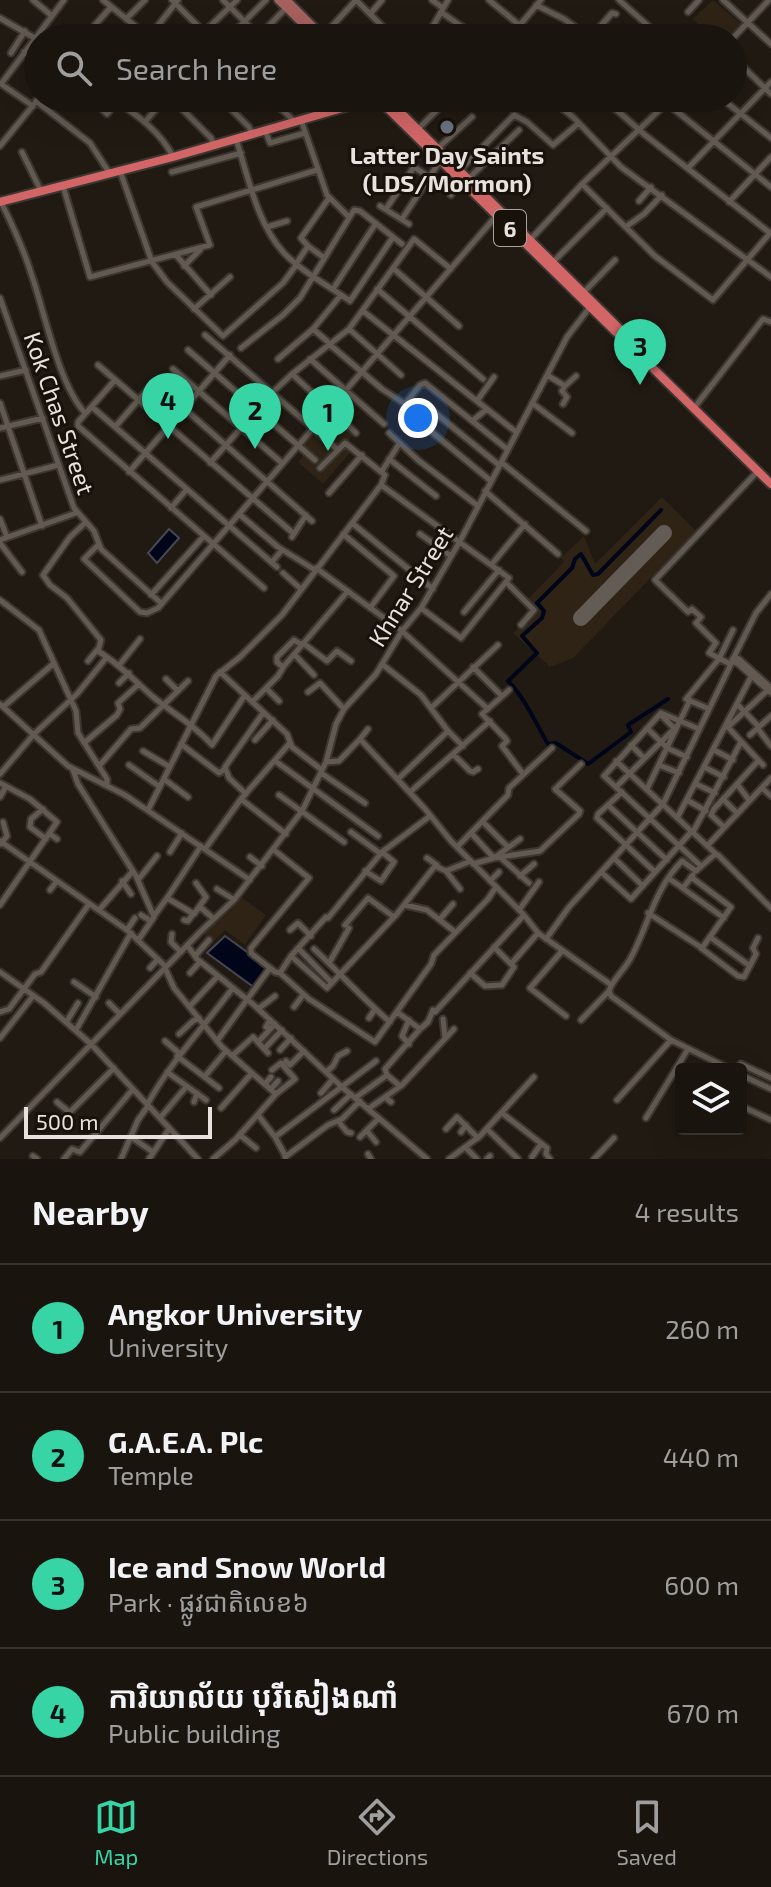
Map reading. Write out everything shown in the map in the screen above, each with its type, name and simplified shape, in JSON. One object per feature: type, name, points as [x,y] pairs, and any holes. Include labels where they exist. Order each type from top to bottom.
[{"type":"highway","points":[[1,202],[327,112]]},
{"type":"highway","name":"6","points":[[396,112],[440,160],[465,180],[771,484]]},
{"type":"highway","name":"6","points":[[416,132],[459,170],[465,180]]},
{"type":"highway","name":"6","points":[[528,242],[552,262],[592,306]]},
{"type":"main road","points":[[278,0],[288,4],[309,24]]},
{"type":"street","points":[[33,0],[51,15]]},
{"type":"street","points":[[45,24],[64,0]]},
{"type":"street","points":[[103,0],[132,24]]},
{"type":"street","points":[[126,19],[145,0]]},
{"type":"street","points":[[223,0],[248,24]]},
{"type":"street","points":[[212,24],[237,0]]},
{"type":"street","points":[[242,24],[266,0]]},
{"type":"street","points":[[334,24],[356,0],[380,24]]},
{"type":"street","points":[[370,14],[382,0]]},
{"type":"street","points":[[432,0],[460,24]]},
{"type":"street","points":[[434,24],[448,0]]},
{"type":"street","points":[[489,0],[518,24]]},
{"type":"street","points":[[688,12],[699,0]]},
{"type":"street","points":[[723,0],[771,44]]},
{"type":"street","points":[[747,23],[769,0]]},
{"type":"street","points":[[159,24],[175,1],[197,24]]},
{"type":"street","points":[[624,1],[648,24]]},
{"type":"street","points":[[522,24],[539,3],[571,24]]},
{"type":"street","points":[[270,24],[288,4]]},
{"type":"street","points":[[96,24],[111,7]]},
{"type":"street","points":[[602,24],[612,13],[616,14]]},
{"type":"street","points":[[0,18],[24,30]]},
{"type":"street","points":[[11,53],[24,33]]},
{"type":"street","points":[[24,52],[0,83],[24,96]]},
{"type":"street","points":[[747,71],[771,94]]},
{"type":"street","points":[[747,106],[771,82]]},
{"type":"street","points":[[0,146],[28,112]]},
{"type":"street","points":[[49,112],[90,143],[110,174]]},
{"type":"street","points":[[132,112],[145,122],[173,157]]},
{"type":"street","points":[[145,122],[153,112]]},
{"type":"street","points":[[185,112],[214,145]]},
{"type":"street","points":[[234,112],[252,134]]},
{"type":"street","points":[[287,112],[298,121],[305,133],[329,198],[349,217]]},
{"type":"street","points":[[416,132],[435,112]]},
{"type":"street","points":[[566,112],[621,167],[771,277]]},
{"type":"street","points":[[582,184],[655,256],[713,300],[771,233],[618,112]]},
{"type":"street","points":[[528,242],[582,184],[657,112]]},
{"type":"street","points":[[682,112],[771,187]]},
{"type":"street","points":[[688,168],[740,113],[771,138]]},
{"type":"street","points":[[459,170],[515,115],[553,145],[579,123]]},
{"type":"street","points":[[437,149],[472,117]]},
{"type":"street","points":[[265,130],[270,143],[305,133]]},
{"type":"street","points":[[451,195],[519,130]]},
{"type":"street","points":[[236,139],[267,227],[282,250],[341,295],[351,300],[393,237]]},
{"type":"street","points":[[488,143],[496,152]]},
{"type":"street","points":[[202,149],[206,162]]},
{"type":"street","points":[[22,152],[41,192]]},
{"type":"street","points":[[172,172],[241,153]]},
{"type":"street","points":[[729,202],[771,157]]},
{"type":"street","points":[[402,219],[440,160]]},
{"type":"street","points":[[409,224],[383,207],[414,167],[429,177]]},
{"type":"street","points":[[63,186],[90,277],[210,245],[196,207],[317,170]]},
{"type":"street","points":[[120,171],[152,262],[167,282],[224,336],[283,283],[308,246]]},
{"type":"street","points":[[639,201],[651,187]]},
{"type":"street","points":[[627,226],[662,195]]},
{"type":"street","points":[[323,257],[300,239],[329,198]]},
{"type":"street","points":[[1,202],[25,255],[74,400],[85,413]]},
{"type":"street","points":[[552,262],[607,208]]},
{"type":"street","points":[[241,348],[300,298],[323,257],[357,209],[402,244]]},
{"type":"street","points":[[98,545],[84,559],[140,612],[151,611],[161,603],[498,213]]},
{"type":"street","points":[[267,227],[287,221]]},
{"type":"street","points":[[333,289],[376,223]]},
{"type":"street","points":[[210,463],[272,393],[328,342],[349,329],[415,239],[451,269]]},
{"type":"street","points":[[184,266],[203,247]]},
{"type":"street","points":[[176,255],[211,295]]},
{"type":"street","points":[[583,293],[615,260]]},
{"type":"street","points":[[394,269],[459,326]]},
{"type":"street","points":[[194,309],[230,277]]},
{"type":"street","points":[[377,289],[483,379]]},
{"type":"street","points":[[278,359],[313,329],[341,295]]},
{"type":"street","name":"Kok Chas Street","points":[[0,298],[76,513],[94,531],[98,545],[161,603]]},
{"type":"street","name":"Khnar Street","points":[[0,1138],[234,900],[302,813],[322,772],[332,733],[344,709],[382,664],[433,589],[567,337],[592,306]]},
{"type":"street","points":[[363,311],[516,433]]},
{"type":"street","points":[[694,408],[763,319],[771,322]]},
{"type":"street","points":[[313,329],[405,404],[425,383],[507,449]]},
{"type":"street","points":[[349,329],[401,375]]},
{"type":"street","points":[[205,335],[337,449]]},
{"type":"street","points":[[188,350],[315,460]]},
{"type":"street","points":[[129,472],[230,355]]},
{"type":"street","points":[[310,359],[384,424]]},
{"type":"street","points":[[98,365],[292,535],[306,515]]},
{"type":"street","points":[[173,369],[282,463]]},
{"type":"street","points":[[0,376],[26,370]]},
{"type":"street","points":[[292,374],[356,433]]},
{"type":"street","points":[[547,375],[565,386]]},
{"type":"street","points":[[563,404],[567,397],[562,391],[576,376]]},
{"type":"street","points":[[477,401],[494,377]]},
{"type":"street","points":[[115,380],[85,413],[78,426],[264,588]]},
{"type":"street","points":[[115,427],[154,382],[312,521]]},
{"type":"street","points":[[412,395],[586,531]]},
{"type":"street","points":[[0,403],[42,526]]},
{"type":"street","points":[[413,418],[421,403]]},
{"type":"street","points":[[532,403],[572,433]]},
{"type":"street","points":[[92,407],[277,567]]},
{"type":"street","points":[[404,409],[491,481]]},
{"type":"street","points":[[472,422],[487,409]]},
{"type":"street","points":[[0,428],[43,418]]},
{"type":"street","points":[[389,433],[478,506]]},
{"type":"street","points":[[148,810],[208,688],[220,672],[240,657],[282,615],[381,485],[385,475],[345,443],[320,468]]},
{"type":"street","points":[[382,471],[399,444]]},
{"type":"street","points":[[329,493],[362,455]]},
{"type":"street","points":[[389,459],[436,496]]},
{"type":"street","points":[[0,480],[58,465]]},
{"type":"street","points":[[758,471],[655,580],[688,612],[692,609],[701,617],[696,623],[716,643],[709,653],[719,659],[735,660],[770,689]]},
{"type":"street","points":[[381,485],[509,578],[461,638],[421,608]]},
{"type":"street","points":[[171,508],[187,489]]},
{"type":"street","points":[[485,491],[558,554]]},
{"type":"street","points":[[22,572],[0,542],[76,513]]},
{"type":"street","points":[[239,514],[282,550],[348,591],[402,631],[488,709]]},
{"type":"street","points":[[0,519],[7,537]]},
{"type":"street","points":[[86,522],[70,537],[44,577],[67,598],[101,640],[88,661]]},
{"type":"street","points":[[352,523],[433,589]]},
{"type":"street","points":[[492,564],[525,524]]},
{"type":"street","points":[[343,534],[395,577],[370,608]]},
{"type":"street","points":[[420,534],[451,556]]},
{"type":"street","points":[[151,595],[204,536]]},
{"type":"street","points":[[272,562],[282,550]]},
{"type":"street","points":[[464,612],[499,570]]},
{"type":"street","points":[[283,573],[301,589]]},
{"type":"street","points":[[506,582],[534,610],[521,625]]},
{"type":"street","points":[[252,702],[348,591]]},
{"type":"street","points":[[546,939],[569,907],[663,804],[762,606],[771,596]]},
{"type":"street","points":[[0,600],[39,630],[76,711],[78,733],[108,780],[107,785]]},
{"type":"street","points":[[709,709],[686,699],[719,659],[733,630]]},
{"type":"street","points":[[120,664],[140,639]]},
{"type":"street","points":[[283,667],[277,662],[277,657],[294,640],[325,660],[337,651],[351,661]]},
{"type":"street","points":[[432,707],[498,645]]},
{"type":"street","points":[[97,650],[120,664],[139,684],[214,745],[232,710],[245,695]]},
{"type":"street","points":[[294,654],[314,675]]},
{"type":"street","points":[[0,774],[107,657]]},
{"type":"street","points":[[735,660],[770,689]]},
{"type":"street","points":[[53,664],[2,705],[73,769],[148,810],[250,880]]},
{"type":"street","points":[[382,664],[432,707],[448,731],[463,746]]},
{"type":"street","points":[[473,667],[502,696]]},
{"type":"street","points":[[220,672],[273,720],[287,734],[290,743],[322,772],[365,803]]},
{"type":"street","points":[[119,683],[129,673]]},
{"type":"street","points":[[677,818],[752,675]]},
{"type":"street","points":[[166,679],[178,691]]},
{"type":"street","points":[[99,766],[131,729],[140,728],[188,681]]},
{"type":"street","points":[[308,692],[320,683],[344,709]]},
{"type":"street","points":[[84,743],[117,715],[119,702],[139,684]]},
{"type":"street","points":[[266,688],[279,701]]},
{"type":"street","points":[[727,726],[770,689]]},
{"type":"street","points":[[509,690],[482,714],[506,739],[502,746],[523,774]]},
{"type":"street","points":[[647,789],[690,700]]},
{"type":"street","points":[[737,704],[771,746]]},
{"type":"street","points":[[181,744],[219,773],[225,769],[263,713]]},
{"type":"street","points":[[696,871],[679,846],[604,776],[661,713],[677,724],[699,729]]},
{"type":"street","points":[[750,735],[771,716]]},
{"type":"street","points":[[255,740],[273,720]]},
{"type":"street","points":[[410,792],[490,721]]},
{"type":"street","points":[[655,872],[597,818],[630,773],[677,724]]},
{"type":"street","points":[[724,827],[711,815],[760,763],[727,726]]},
{"type":"street","points":[[647,728],[667,748],[687,757]]},
{"type":"street","points":[[326,762],[339,761],[368,729]]},
{"type":"street","points":[[398,779],[448,731]]},
{"type":"street","points":[[360,739],[457,847],[522,912],[538,933],[610,988],[629,1010],[671,1040],[717,1063]]},
{"type":"street","points":[[601,872],[631,899],[692,832],[741,742]]},
{"type":"street","points":[[139,939],[203,848],[290,743]]},
{"type":"street","points":[[631,745],[644,758]]},
{"type":"street","points":[[457,847],[483,822],[523,774],[552,748]]},
{"type":"street","points":[[714,750],[733,760]]},
{"type":"street","points":[[143,751],[170,767]]},
{"type":"street","points":[[453,754],[470,771],[478,769]]},
{"type":"street","points":[[616,761],[771,908]]},
{"type":"street","points":[[278,763],[378,836]]},
{"type":"street","points":[[446,871],[472,863],[540,851],[579,814],[580,811],[555,789],[581,764]]},
{"type":"street","points":[[129,765],[160,787]]},
{"type":"street","points":[[659,765],[679,773]]},
{"type":"street","points":[[704,767],[724,777]]},
{"type":"street","points":[[73,769],[78,784],[133,871],[152,919]]},
{"type":"street","points":[[225,769],[244,797],[286,834]]},
{"type":"street","points":[[707,846],[771,778]]},
{"type":"street","points":[[164,779],[188,797]]},
{"type":"street","points":[[696,784],[715,793]]},
{"type":"street","points":[[737,784],[749,800]]},
{"type":"street","points":[[0,905],[57,822],[43,809],[3,785],[2,800]]},
{"type":"street","points":[[762,788],[771,796]]},
{"type":"street","points":[[279,795],[344,842]]},
{"type":"street","points":[[723,799],[737,813]]},
{"type":"street","points":[[687,800],[706,811]]},
{"type":"street","points":[[608,805],[667,860]]},
{"type":"street","points":[[43,809],[31,819],[30,827],[57,839]]},
{"type":"street","points":[[280,973],[291,956],[382,853],[430,816]]},
{"type":"street","points":[[3,822],[7,836],[1,843],[139,939],[166,967],[174,988],[217,1044],[270,1088]]},
{"type":"street","points":[[483,822],[508,847]]},
{"type":"street","points":[[351,832],[394,862],[381,881],[365,871]]},
{"type":"street","points":[[170,852],[182,833]]},
{"type":"street","points":[[471,833],[529,883]]},
{"type":"street","points":[[497,858],[520,839]]},
{"type":"street","points":[[274,850],[309,878],[251,948],[251,953],[280,973],[303,995],[374,1042],[431,964],[434,955],[496,887]]},
{"type":"street","points":[[681,887],[716,854]]},
{"type":"street","points":[[138,881],[157,856]]},
{"type":"street","points":[[250,857],[262,866]]},
{"type":"street","points":[[427,858],[446,871],[460,889]]},
{"type":"street","points":[[614,858],[643,886]]},
{"type":"street","points":[[581,1020],[610,988],[629,960],[648,913],[682,861],[731,905],[701,948]]},
{"type":"street","points":[[520,876],[534,864]]},
{"type":"street","points":[[291,956],[324,988],[394,917],[427,874],[437,866]]},
{"type":"street","points":[[99,910],[133,871]]},
{"type":"street","points":[[490,881],[499,872]]},
{"type":"street","points":[[50,890],[57,881]]},
{"type":"street","points":[[122,881],[131,894]]},
{"type":"street","points":[[668,881],[724,918]]},
{"type":"street","points":[[386,1075],[385,1069],[522,912],[539,882]]},
{"type":"street","points":[[184,920],[188,921],[206,896],[196,883]]},
{"type":"street","points":[[217,889],[234,900]]},
{"type":"street","points":[[167,898],[193,914]]},
{"type":"street","points":[[329,963],[347,927],[367,898],[394,917]]},
{"type":"street","points":[[0,1004],[3,1010],[9,1009],[35,974],[41,972],[89,904]]},
{"type":"street","points":[[440,919],[453,904]]},
{"type":"street","points":[[404,905],[426,909],[455,932]]},
{"type":"street","points":[[200,907],[213,918]]},
{"type":"street","points":[[648,913],[741,978],[756,954],[753,948],[758,938]]},
{"type":"street","points":[[76,1030],[138,916],[152,919]]},
{"type":"street","points":[[290,930],[298,923],[311,936]]},
{"type":"street","points":[[511,964],[538,933]]},
{"type":"street","points":[[172,934],[171,942],[181,952]]},
{"type":"street","points":[[710,937],[750,966]]},
{"type":"street","points":[[195,956],[209,940]]},
{"type":"street","points":[[187,945],[200,962],[427,1159]]},
{"type":"street","points":[[470,973],[485,986],[498,987],[514,969],[494,947]]},
{"type":"street","points":[[298,948],[318,972],[339,986]]},
{"type":"street","points":[[314,949],[390,1022]]},
{"type":"street","points":[[562,951],[530,988],[566,1016]]},
{"type":"street","points":[[109,955],[115,959]]},
{"type":"street","points":[[150,968],[158,959]]},
{"type":"street","points":[[190,973],[200,962]]},
{"type":"street","points":[[217,1044],[270,968]]},
{"type":"street","points":[[0,972],[67,1021],[115,1068],[198,1159]]},
{"type":"street","points":[[190,1006],[217,977]]},
{"type":"street","points":[[294,986],[300,979]]},
{"type":"street","points":[[74,982],[96,997]]},
{"type":"street","points":[[196,1037],[232,989]]},
{"type":"street","points":[[294,1007],[303,995]]},
{"type":"street","points":[[0,1038],[33,996]]},
{"type":"street","points":[[258,1042],[275,996]]},
{"type":"street","points":[[67,1021],[78,1003]]},
{"type":"street","points":[[109,1003],[120,1014]]},
{"type":"street","points":[[369,1018],[375,1009]]},
{"type":"street","points":[[266,1017],[275,1010]]},
{"type":"street","points":[[397,1012],[420,1029]]},
{"type":"street","points":[[266,1017],[266,1027]]},
{"type":"street","points":[[179,1034],[199,1018]]},
{"type":"street","points":[[443,1019],[445,1038]]},
{"type":"street","points":[[409,1020],[402,1036],[409,1044]]},
{"type":"street","points":[[121,1159],[178,1054],[205,1027]]},
{"type":"street","points":[[368,1109],[400,1086],[454,1029]]},
{"type":"street","points":[[232,1056],[252,1037],[266,1051],[282,1030]]},
{"type":"street","points":[[280,1050],[291,1038]]},
{"type":"street","points":[[617,1100],[671,1040]]},
{"type":"street","points":[[165,1041],[219,1088]]},
{"type":"street","points":[[394,1043],[403,1050]]},
{"type":"street","points":[[646,1118],[688,1049]]},
{"type":"street","points":[[205,1076],[226,1051]]},
{"type":"street","points":[[290,1059],[304,1051]]},
{"type":"street","points":[[326,1072],[338,1056],[347,1051]]},
{"type":"street","points":[[320,1065],[325,1060]]},
{"type":"street","points":[[275,1137],[376,1061]]},
{"type":"street","points":[[213,1159],[258,1115],[281,1063],[295,1079],[270,1088]]},
{"type":"street","points":[[747,1067],[771,1078]]},
{"type":"street","points":[[61,1121],[115,1068]]},
{"type":"street","points":[[378,1070],[400,1086]]},
{"type":"street","points":[[167,1072],[206,1100]]},
{"type":"street","points":[[221,1108],[252,1073]]},
{"type":"street","points":[[334,1110],[386,1075]]},
{"type":"street","points":[[449,1159],[478,1138],[534,1077]]},
{"type":"street","points":[[747,1078],[771,1089]]},
{"type":"street","points":[[321,1093],[333,1079]]},
{"type":"street","points":[[152,1080],[157,1088]]},
{"type":"street","points":[[160,1118],[186,1087]]},
{"type":"street","points":[[64,1159],[72,1149],[80,1152],[133,1089]]},
{"type":"street","points":[[194,1102],[197,1093]]},
{"type":"street","points":[[385,1097],[391,1102]]},
{"type":"street","points":[[258,1115],[286,1158],[328,1125],[339,1122],[355,1098]]},
{"type":"street","points":[[57,1102],[69,1112]]},
{"type":"street","points":[[747,1109],[771,1120]]},
{"type":"street","points":[[502,1113],[548,1149],[546,1155],[550,1159]]},
{"type":"street","points":[[446,1129],[457,1117],[478,1138]]},
{"type":"street","points":[[360,1137],[379,1118]]},
{"type":"street","points":[[339,1122],[351,1133]]},
{"type":"street","points":[[461,1132],[466,1125]]},
{"type":"street","points":[[131,1137],[152,1157],[169,1129]]},
{"type":"street","points":[[487,1129],[504,1149],[518,1159]]},
{"type":"street","points":[[367,1131],[376,1142]]},
{"type":"street","points":[[240,1135],[256,1148]]},
{"type":"street","points":[[594,1159],[614,1138]]},
{"type":"street","points":[[532,1157],[541,1144]]},
{"type":"street","points":[[465,1147],[474,1158]]},
{"type":"shaded area","points":[[713,0],[741,24],[698,24],[693,19]]},
{"type":"shaded area","points":[[340,423],[353,434],[348,442],[354,448],[323,484],[298,462],[304,455],[309,455],[298,445],[313,428],[326,440]]},
{"type":"shaded area","points":[[662,497],[696,531],[573,658],[550,667],[513,633],[535,612],[526,601],[564,562],[561,558],[584,536],[595,564]]},
{"type":"shaded area","points":[[241,897],[266,915],[245,945],[225,930],[213,942],[201,933],[229,912]]},
{"type":"water","points":[[169,529],[179,538],[157,563],[148,553]]},
{"type":"water","points":[[225,936],[269,968],[255,988],[207,953]]},
{"type":"waterway","points":[[661,510],[598,574],[593,575],[581,554],[575,559],[572,568],[537,603],[544,611],[542,618],[522,636],[537,653],[508,681],[525,703],[548,744],[556,743],[588,764],[631,732],[628,725],[668,699]]},
{"type":"runway","points":[[581,618],[664,533]]},
{"type":"place","name":"Latter Day Saints (LDS/Mormon)","points":[[447,127]]},
{"type":"place","name":"Ice and Snow World","points":[[640,385]]},
{"type":"place","name":"ការិយាល័យ បុរីសៀងណាំ","points":[[168,439]]},
{"type":"place","name":"G.A.E.A. Plc","points":[[255,449]]},
{"type":"place","name":"Angkor University","points":[[328,451]]}]
